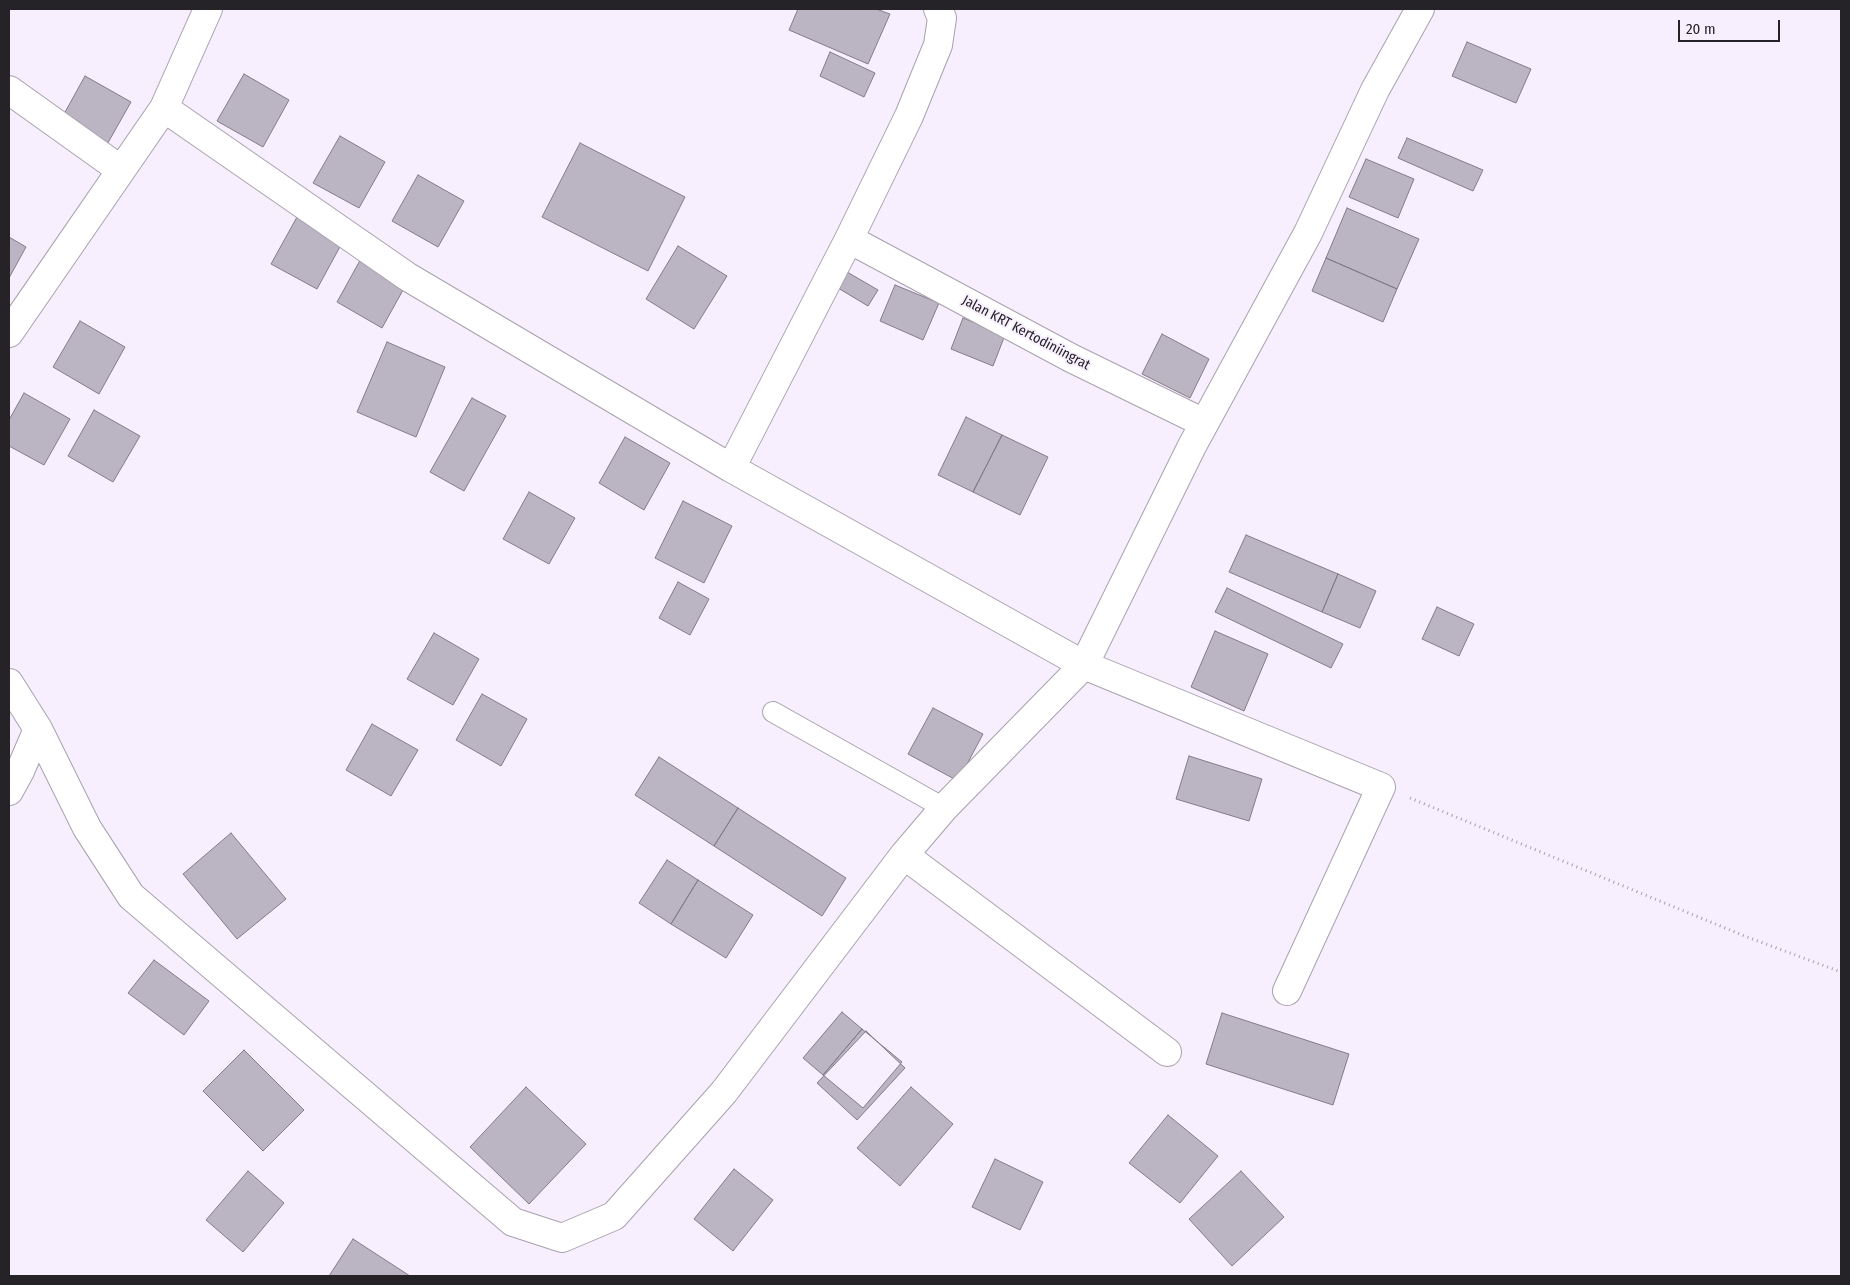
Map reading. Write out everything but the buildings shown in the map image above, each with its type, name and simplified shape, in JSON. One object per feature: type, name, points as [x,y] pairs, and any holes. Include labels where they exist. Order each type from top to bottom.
[{"type":"street","points":[[9,333],[164,108],[208,9]]},
{"type":"street","points":[[731,468],[849,239],[909,116],[938,45],[942,18],[938,9]]},
{"type":"street","points":[[9,682],[38,729],[87,828],[131,896],[513,1222],[562,1238],[614,1216],[724,1092],[904,855],[944,808],[1084,665],[1204,423],[1308,233],[1411,12]]},
{"type":"street","points":[[9,90],[121,170]]},
{"type":"street","points":[[164,108],[408,277],[731,468],[1084,665],[1381,787],[1287,991]]},
{"type":"street","name":"Jalan KRT Kertodiniingrat","points":[[849,239],[1071,358],[1204,423]]},
{"type":"street","points":[[9,791],[38,729]]},
{"type":"street","points":[[904,855],[1167,1052]]},
{"type":"lane","points":[[773,712],[944,808]]},
{"type":"path","points":[[1381,787],[1747,937],[1841,972]]}]
